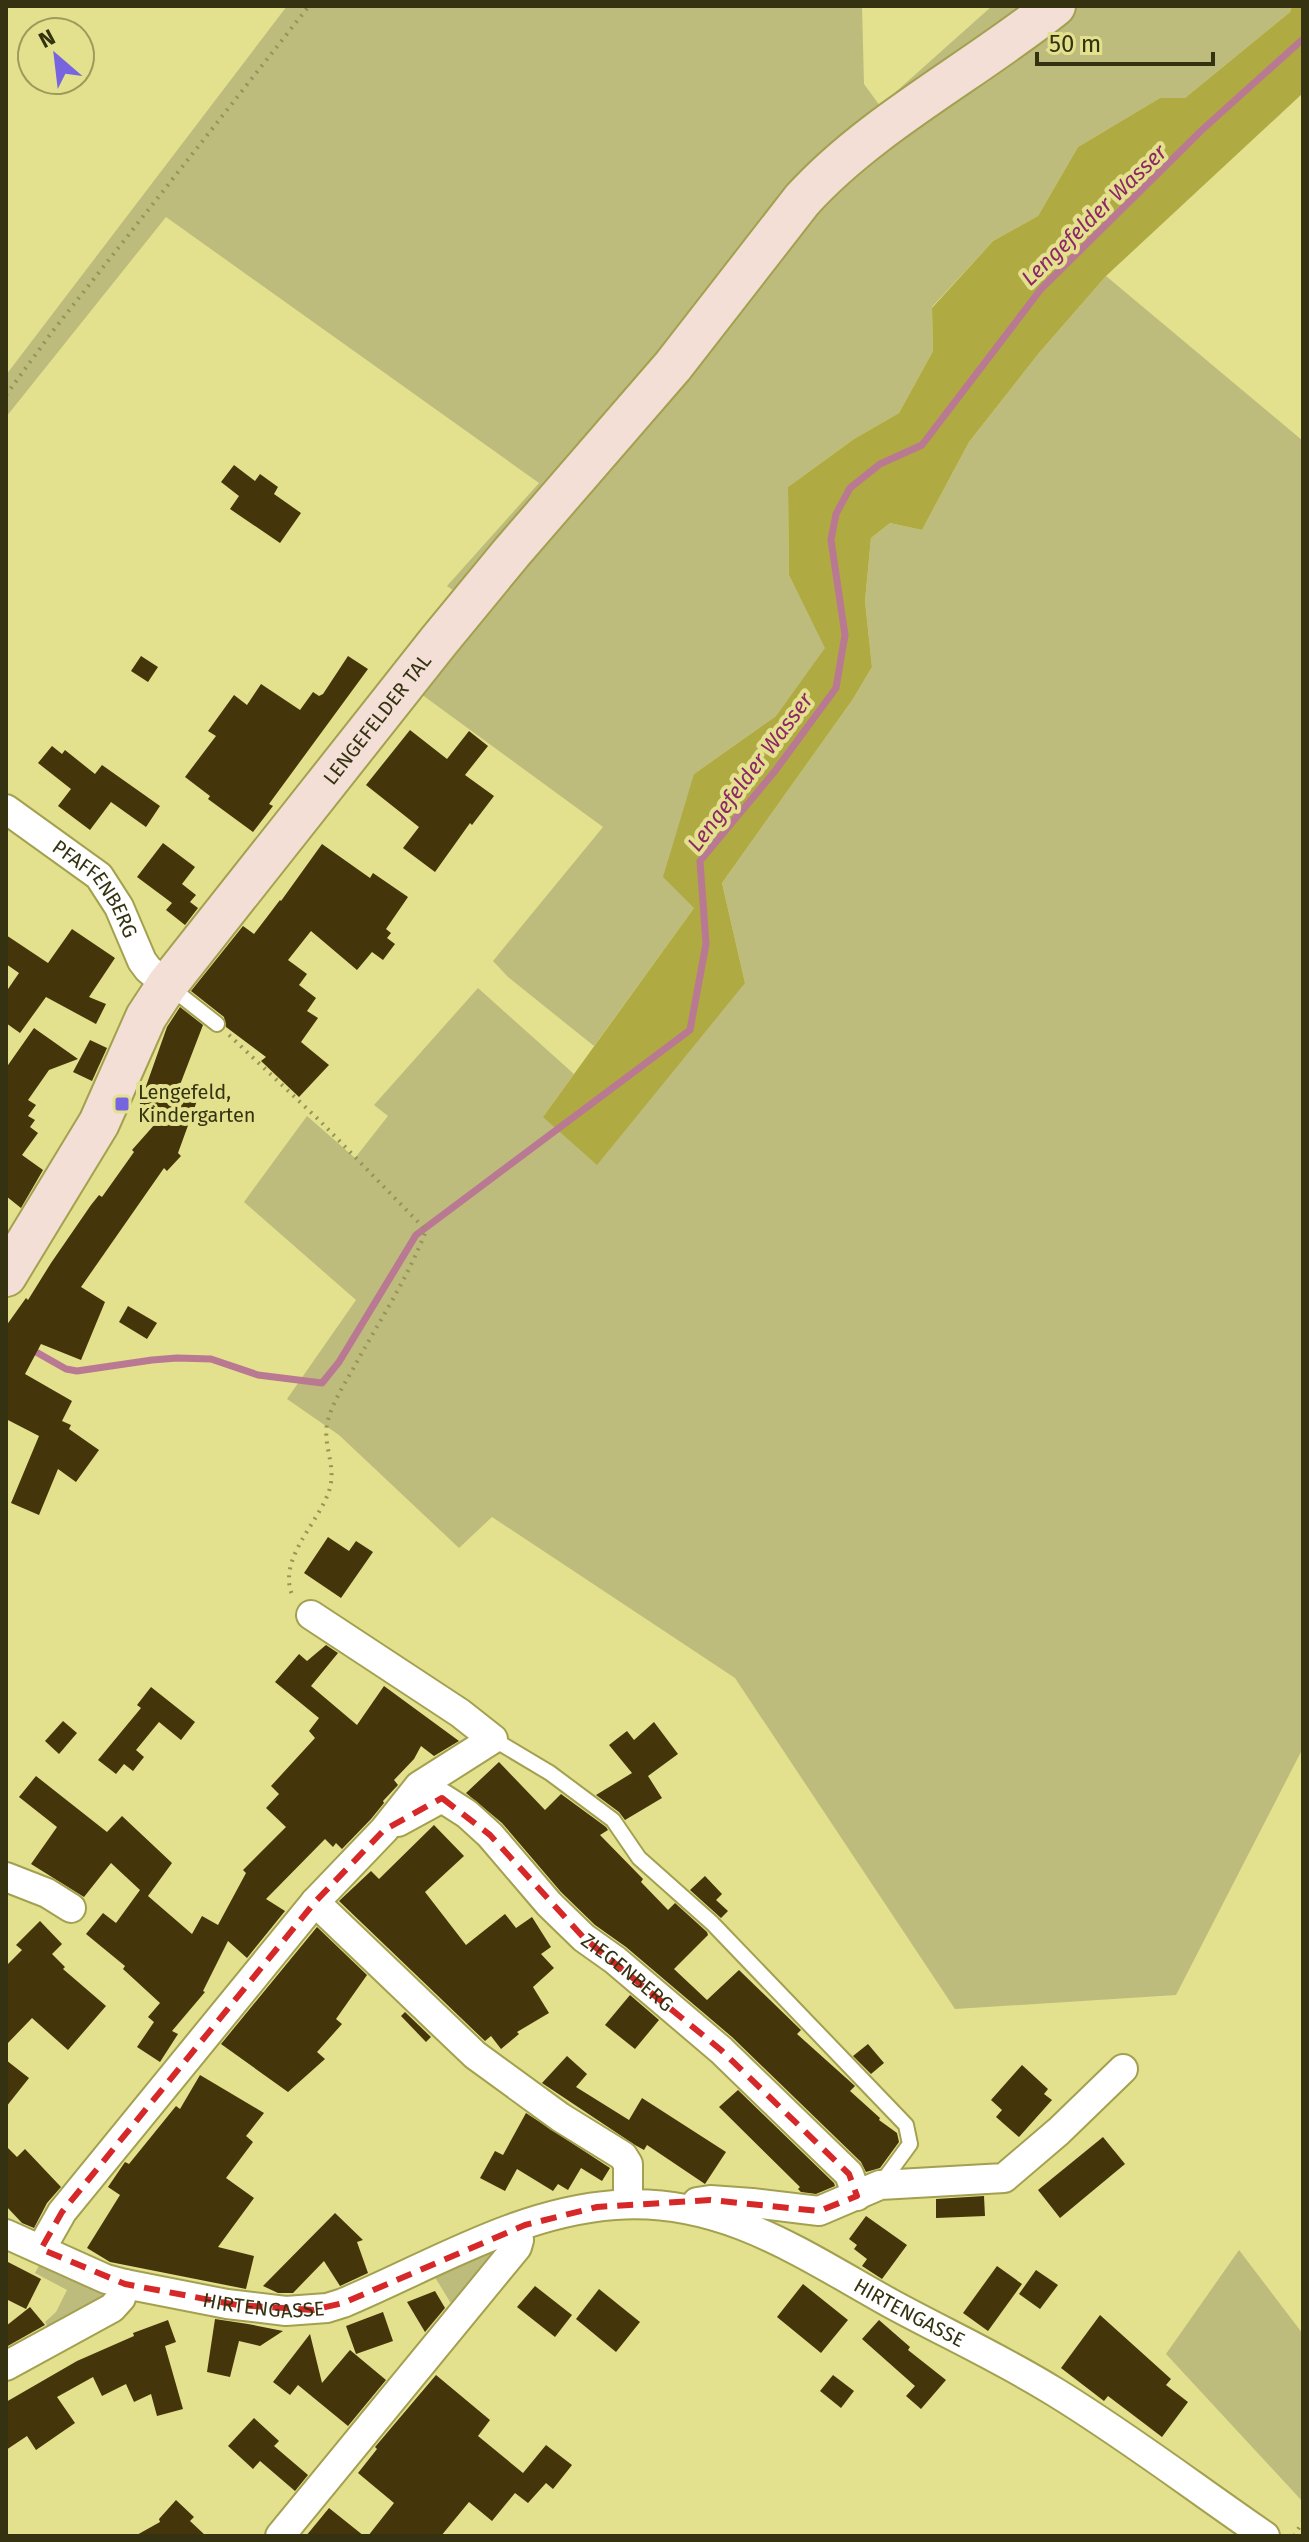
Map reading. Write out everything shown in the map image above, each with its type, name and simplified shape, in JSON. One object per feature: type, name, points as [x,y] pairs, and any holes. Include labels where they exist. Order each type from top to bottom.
[{"type":"street","name":"LENGEFELDER TAL","points":[[6,1276],[99,1123],[146,1017],[167,985],[438,642],[673,366],[802,200],[821,179],[866,142],[1055,6]]},
{"type":"street","name":"PFAFFENBERG","points":[[6,809],[99,876],[122,913],[142,961],[167,985]]},
{"type":"street","points":[[311,1615],[460,1713],[493,1739]]},
{"type":"street","name":"ZIEGENBERG","points":[[41,2249],[60,2215],[315,1902],[384,1830],[419,1786],[493,1739]]},
{"type":"street","name":"ZIEGENBERG","points":[[384,1830],[442,1798],[467,1814],[584,1938],[615,1960],[721,2050],[868,2190]]},
{"type":"street","points":[[6,1877],[47,1893],[71,1908]]},
{"type":"street","points":[[315,1902],[475,2055],[560,2117],[623,2156],[628,2164],[628,2204]]},
{"type":"street","points":[[676,2207],[710,2200],[819,2211],[868,2190],[1004,2178],[1059,2131],[1123,2069]]},
{"type":"street","name":"HIRTENGASSE","points":[[6,2234],[109,2280],[125,2284],[275,2310],[327,2308],[515,2228],[583,2209],[628,2204],[676,2207],[741,2224],[780,2240],[879,2297],[989,2354],[1067,2399],[1265,2536]]},
{"type":"street","points":[[280,2536],[517,2247],[519,2240],[515,2228]]},
{"type":"street","points":[[6,2366],[112,2308],[121,2298],[125,2284]]},
{"type":"lane","points":[[167,985],[217,1024]]},
{"type":"lane","points":[[493,1739],[550,1773],[613,1820],[639,1858],[712,1923],[906,2125],[910,2144],[868,2190]]},
{"type":"path","points":[[6,395],[52,332],[309,6]]},
{"type":"path","points":[[217,1024],[318,1119],[424,1230],[395,1294],[337,1398],[327,1425],[333,1473],[328,1494],[292,1563],[288,1587],[294,1601],[311,1615]]},
{"type":"path","points":[[1294,2536],[1303,2521]]},
{"type":"highlighted area","points":[[442,1798],[490,1835],[584,1938],[721,2050],[849,2174],[857,2196],[819,2211],[710,2200],[597,2207],[525,2225],[343,2303],[313,2310],[237,2305],[125,2284],[41,2249],[62,2212],[315,1902],[384,1830]]},
{"type":"shaded area","points":[[287,6],[862,6],[864,84],[880,106],[992,6],[1292,6],[1290,12],[1185,98],[1160,98],[1078,147],[1038,216],[993,241],[932,307],[933,351],[899,413],[854,439],[788,487],[789,575],[826,648],[776,716],[694,774],[694,908],[594,1046],[508,977],[493,961],[603,827],[421,694],[486,613],[447,586],[539,483],[166,217],[6,417],[6,375]]},
{"type":"shaded area","points":[[1292,6],[1303,6],[1303,93],[1106,276],[1039,353],[969,442],[922,530],[890,523],[871,538],[865,601],[872,667],[853,699],[722,883],[745,983],[597,1165],[543,1117],[694,908],[663,877],[694,774],[776,716],[825,648],[789,575],[788,487],[854,439],[899,413],[933,351],[932,308],[993,241],[1038,216],[1078,147],[1160,98],[1185,98],[1290,12]]},
{"type":"shaded area","points":[[1106,276],[1303,441],[1303,1748],[1176,1995],[955,2009],[735,1678],[492,1517],[459,1548],[339,1435],[287,1399],[356,1300],[244,1202],[307,1116],[355,1158],[388,1116],[374,1105],[478,988],[574,1074],[543,1117],[745,983],[722,883],[853,699],[872,667],[865,601],[871,538],[890,523],[922,530],[969,442],[1039,353]]},
{"type":"shaded area","points":[[492,2248],[500,2250],[455,2310],[433,2274]]},
{"type":"shaded area","points":[[1239,2250],[1303,2334],[1303,2502],[1166,2354]]},
{"type":"shaded area","points":[[41,2262],[108,2294],[51,2332],[45,2322],[56,2312],[67,2290],[35,2273]]},
{"type":"building","points":[[234,465],[255,481],[260,474],[278,487],[274,494],[301,513],[280,543],[230,509],[239,496],[221,482]]},
{"type":"building","points":[[141,656],[158,667],[148,682],[131,671]]},
{"type":"building","points":[[348,656],[368,669],[269,804],[273,806],[253,832],[208,799],[210,796],[185,777],[216,736],[208,731],[234,695],[247,705],[261,684],[300,710],[313,692],[319,696],[323,694]]},
{"type":"building","points":[[410,730],[447,759],[469,731],[488,746],[465,775],[494,796],[472,825],[470,823],[435,872],[403,848],[419,827],[366,785]]},
{"type":"building","points":[[52,746],[62,754],[65,750],[95,774],[102,765],[160,806],[146,827],[111,802],[90,830],[58,806],[71,789],[38,763]]},
{"type":"building","points":[[163,843],[195,867],[182,884],[196,895],[190,902],[198,908],[185,925],[166,910],[172,903],[137,877]]},
{"type":"building","points":[[322,844],[370,878],[373,873],[408,897],[386,929],[391,933],[387,938],[395,944],[383,960],[372,952],[357,970],[311,931],[288,960],[307,974],[299,985],[316,998],[307,1011],[318,1018],[301,1042],[329,1065],[299,1097],[261,1061],[266,1057],[226,1027],[224,1017],[191,991],[243,926],[254,934]]},
{"type":"building","points":[[72,929],[115,958],[89,997],[106,1004],[96,1024],[46,997],[20,1033],[6,1023],[6,992],[19,973],[6,964],[6,935],[48,963]]},
{"type":"building","points":[[180,1007],[203,1025],[178,1090],[198,1098],[178,1153],[181,1156],[167,1171],[164,1168],[81,1287],[105,1302],[81,1360],[41,1344],[25,1374],[72,1401],[62,1421],[71,1425],[69,1429],[99,1450],[76,1482],[58,1469],[39,1515],[11,1503],[39,1436],[6,1419],[6,1326],[26,1298],[28,1300],[91,1205],[99,1195],[102,1197],[134,1152],[132,1150],[163,1115],[139,1106],[167,1027]]},
{"type":"building","points":[[34,1028],[78,1059],[49,1070],[28,1100],[36,1105],[28,1116],[35,1120],[30,1127],[38,1133],[22,1155],[43,1170],[21,1208],[6,1196],[6,1068]]},
{"type":"building","points":[[90,1040],[107,1048],[92,1081],[73,1072]]},
{"type":"building","points":[[128,1306],[157,1323],[147,1339],[119,1322]]},
{"type":"building","points":[[328,1537],[349,1551],[356,1541],[373,1552],[341,1598],[304,1573]]},
{"type":"building","points":[[326,1645],[338,1653],[311,1686],[357,1725],[384,1686],[459,1741],[434,1756],[421,1746],[414,1759],[394,1780],[398,1785],[342,1849],[336,1843],[333,1847],[325,1839],[266,1899],[285,1911],[247,1958],[228,1941],[205,1992],[172,2031],[178,2034],[160,2062],[137,2047],[154,2022],[148,2017],[160,2003],[123,1969],[125,1966],[86,1934],[103,1913],[116,1923],[140,1890],[111,1863],[84,1897],[31,1864],[57,1827],[19,1797],[36,1776],[107,1832],[122,1816],[172,1863],[148,1896],[192,1934],[202,1916],[218,1925],[246,1873],[243,1870],[286,1827],[266,1808],[279,1794],[271,1786],[315,1738],[309,1731],[319,1718],[275,1682],[299,1654],[307,1661]]},
{"type":"building","points":[[151,1687],[195,1722],[181,1740],[159,1722],[136,1750],[144,1757],[133,1771],[124,1764],[116,1774],[98,1760],[141,1708],[137,1705]]},
{"type":"building","points":[[63,1721],[77,1733],[59,1754],[45,1741]]},
{"type":"building","points":[[654,1722],[678,1754],[648,1776],[662,1798],[625,1820],[596,1795],[632,1773],[609,1745],[627,1731],[634,1740]]},
{"type":"building","points":[[499,1762],[545,1810],[561,1794],[606,1827],[608,1830],[600,1835],[643,1879],[641,1882],[668,1910],[675,1903],[707,1932],[708,1935],[674,1969],[707,2000],[739,1970],[801,2030],[797,2034],[855,2086],[850,2091],[897,2133],[899,2142],[880,2168],[866,2172],[861,2162],[732,2037],[626,1947],[595,1925],[561,1892],[502,1823],[466,1793]]},
{"type":"building","points":[[434,1825],[464,1856],[425,1892],[466,1945],[505,1914],[516,1928],[532,1917],[551,1947],[541,1954],[554,1968],[533,1987],[549,2013],[517,2032],[519,2034],[501,2049],[491,2036],[485,2041],[339,1901],[371,1871],[379,1879]]},
{"type":"building","points":[[705,1876],[722,1894],[716,1900],[728,1911],[721,1918],[690,1890]]},
{"type":"building","points":[[40,1921],[62,1944],[52,1954],[65,1967],[63,1969],[106,2006],[68,2050],[32,2018],[6,2045],[6,1966],[22,1950],[16,1945]]},
{"type":"building","points":[[317,1927],[367,1975],[336,2019],[342,2024],[317,2052],[325,2059],[288,2092],[221,2044]]},
{"type":"building","points":[[630,1995],[659,2020],[635,2049],[605,2025]]},
{"type":"building","points":[[405,2012],[431,2037],[426,2042],[401,2016]]},
{"type":"building","points":[[868,2044],[884,2063],[871,2074],[853,2056]]},
{"type":"building","points":[[567,2056],[587,2074],[576,2087],[629,2120],[642,2098],[726,2152],[705,2184],[647,2145],[644,2150],[635,2145],[542,2083]]},
{"type":"building","points":[[6,2060],[29,2078],[6,2107]]},
{"type":"building","points":[[1022,2065],[1048,2089],[1044,2094],[1052,2100],[1019,2137],[996,2117],[1002,2110],[991,2100]]},
{"type":"building","points":[[200,2075],[264,2113],[246,2136],[253,2142],[226,2178],[254,2198],[218,2247],[254,2256],[246,2289],[110,2262],[87,2248],[120,2195],[108,2187],[125,2162],[129,2164],[176,2106],[180,2109]]},
{"type":"building","points":[[738,2090],[835,2186],[816,2194],[801,2192],[800,2187],[719,2107]]},
{"type":"building","points":[[526,2113],[610,2168],[602,2181],[581,2168],[568,2190],[558,2184],[553,2191],[517,2169],[505,2191],[480,2178],[495,2151],[503,2155]]},
{"type":"building","points":[[1103,2137],[1125,2164],[1060,2218],[1038,2190]]},
{"type":"building","points":[[6,2146],[17,2157],[25,2149],[61,2187],[47,2203],[34,2228],[22,2223],[6,2206]]},
{"type":"building","points":[[984,2196],[985,2216],[936,2218],[936,2199]]},
{"type":"building","points":[[335,2213],[363,2240],[357,2242],[368,2273],[340,2286],[324,2261],[293,2293],[278,2293],[263,2286]]},
{"type":"building","points":[[866,2216],[907,2245],[882,2279],[862,2266],[867,2259],[854,2249],[857,2245],[849,2239]]},
{"type":"building","points":[[6,2261],[41,2279],[26,2309],[6,2299]]},
{"type":"building","points":[[997,2266],[1022,2284],[988,2331],[963,2313]]},
{"type":"building","points":[[1036,2270],[1058,2285],[1040,2309],[1019,2294]]},
{"type":"building","points":[[803,2284],[848,2320],[821,2353],[777,2317]]},
{"type":"building","points":[[535,2286],[572,2315],[555,2337],[517,2307]]},
{"type":"building","points":[[599,2289],[640,2322],[616,2352],[576,2319]]},
{"type":"building","points":[[435,2291],[445,2308],[425,2332],[407,2302]]},
{"type":"building","points":[[30,2307],[45,2325],[6,2347],[6,2326]]},
{"type":"building","points":[[383,2312],[393,2341],[356,2354],[346,2326]]},
{"type":"building","points":[[1100,2315],[1171,2379],[1166,2385],[1188,2402],[1162,2437],[1108,2396],[1104,2401],[1061,2368]]},
{"type":"building","points":[[215,2319],[283,2331],[260,2346],[239,2341],[230,2377],[207,2372]]},
{"type":"building","points":[[168,2320],[176,2342],[165,2346],[183,2409],[157,2416],[151,2394],[134,2402],[126,2384],[102,2396],[93,2377],[57,2397],[75,2423],[36,2450],[27,2436],[6,2450],[6,2402],[77,2361],[134,2336],[133,2333]]},
{"type":"building","points":[[879,2320],[910,2347],[908,2350],[946,2380],[921,2409],[906,2396],[915,2386],[862,2339]]},
{"type":"building","points":[[310,2334],[322,2383],[350,2350],[386,2380],[348,2426],[298,2385],[290,2395],[273,2382]]},
{"type":"building","points":[[436,2375],[490,2420],[478,2436],[523,2473],[546,2445],[572,2465],[553,2489],[546,2483],[528,2503],[515,2493],[492,2521],[469,2502],[441,2536],[368,2536],[394,2503],[358,2473],[377,2449],[375,2447]]},
{"type":"building","points":[[833,2375],[854,2391],[841,2408],[820,2391]]},
{"type":"building","points":[[254,2418],[279,2441],[274,2446],[308,2475],[295,2491],[260,2461],[253,2469],[228,2446]]},
{"type":"building","points":[[176,2500],[194,2517],[190,2521],[206,2536],[135,2536],[160,2522],[159,2519]]},
{"type":"building","points":[[329,2508],[364,2536],[306,2536]]},
{"type":"waterway","name":"Lengefelder Wasser","points":[[29,1348],[66,1369],[77,1371],[152,1360],[211,1359],[258,1375],[322,1383],[339,1362],[416,1235],[690,1030],[706,944],[700,861],[775,771],[836,688],[845,635],[831,540],[836,514],[850,488],[880,464],[922,445],[1041,289],[1203,129],[1303,39]]},
{"type":"place","name":"Lengefeld, Kindergarten","points":[[122,1104]]}]
